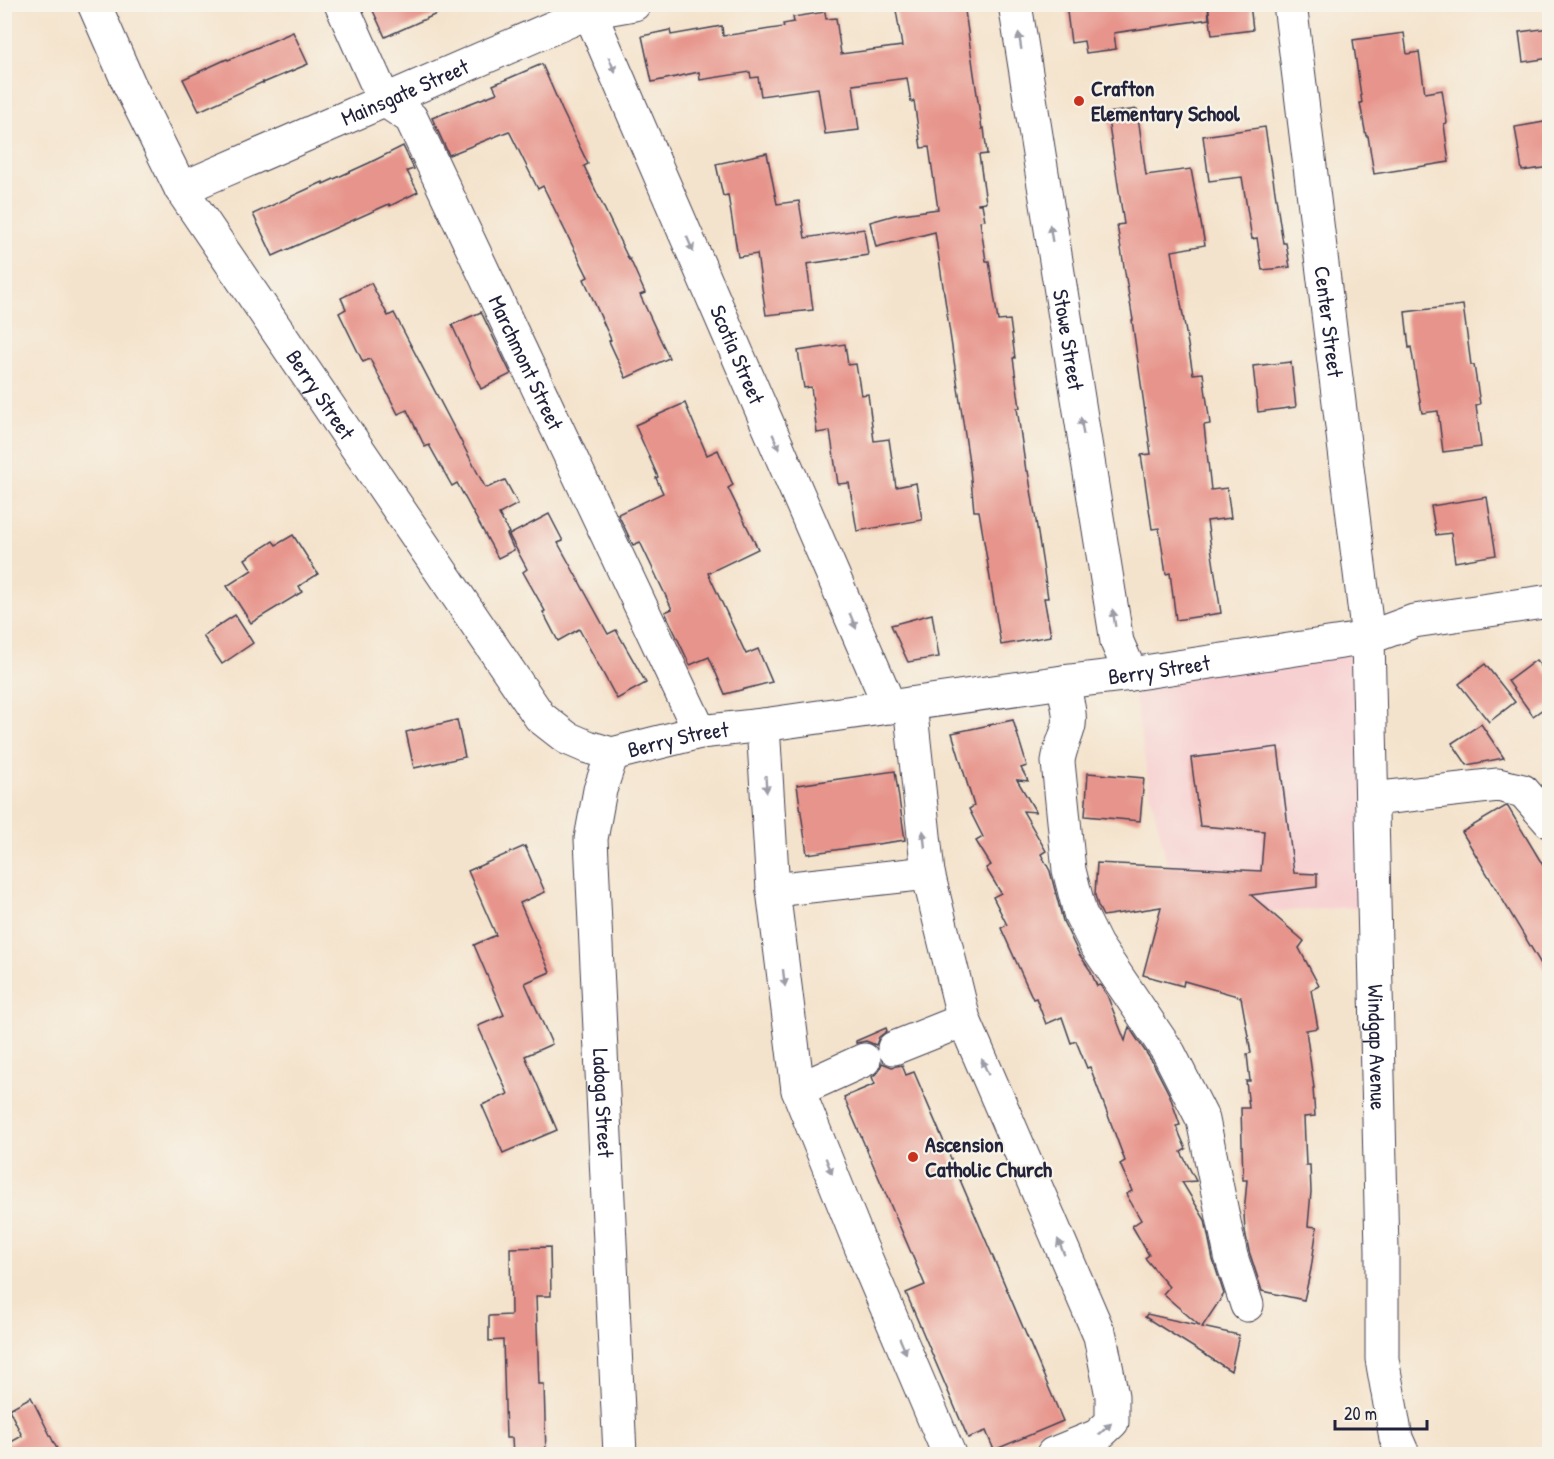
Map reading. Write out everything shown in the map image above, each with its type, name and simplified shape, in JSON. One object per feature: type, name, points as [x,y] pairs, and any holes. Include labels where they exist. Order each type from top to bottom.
[{"type":"street","name":"Berry Street","points":[[94,4],[129,84],[181,189],[540,717],[567,738],[588,747],[612,754],[700,732],[1131,674],[1368,638],[1414,621],[1550,601]]},
{"type":"street","points":[[340,4],[384,100]]},
{"type":"street","name":"Mainsgate Street","points":[[181,189],[588,8],[634,4]]},
{"type":"street","name":"Stowe Street","points":[[1014,4],[1117,642],[1131,674]]},
{"type":"street","name":"Center Street","points":[[1290,4],[1368,638]]},
{"type":"street","name":"Scotia Street","points":[[588,8],[900,705],[928,873],[964,1020],[1100,1336],[1112,1396],[1112,1422],[1097,1436],[1053,1455]]},
{"type":"street","name":"Marchmont Street","points":[[384,100],[411,118],[700,732]]},
{"type":"street","name":"Windgap Avenue","points":[[1368,638],[1382,1239],[1382,1359],[1396,1438],[1402,1455]]},
{"type":"street","points":[[1063,682],[1070,718],[1058,762],[1070,870],[1080,913],[1096,945],[1169,1053],[1203,1120],[1231,1256],[1247,1305]]},
{"type":"street","points":[[763,725],[773,890],[798,1090],[861,1247],[949,1455]]},
{"type":"street","name":"Ladoga Street","points":[[612,754],[600,790],[591,839],[620,1455]]},
{"type":"street","points":[[1372,799],[1498,785],[1523,791],[1550,822]]},
{"type":"street","points":[[773,890],[928,873]]},
{"type":"street","points":[[894,1048],[964,1020]]},
{"type":"street","points":[[798,1090],[864,1060]]},
{"type":"shaded area","points":[[1368,638],[1374,906],[1180,917],[1150,791],[1131,674]]},
{"type":"building","points":[[370,4],[459,4],[385,37]]},
{"type":"building","points":[[908,4],[964,4],[987,154],[979,155],[986,202],[978,203],[982,204],[985,220],[980,221],[998,321],[1010,320],[1020,408],[1017,408],[1048,598],[1044,598],[1051,636],[1001,645],[979,511],[974,511],[970,469],[935,232],[876,247],[870,222],[895,215],[938,209],[929,147],[921,148],[914,101],[911,102],[907,78],[853,85],[859,130],[825,134],[818,88],[761,96],[758,77],[751,78],[750,72],[700,80],[699,72],[652,82],[642,36],[670,30],[671,35],[722,26],[723,36],[784,27],[783,24],[794,22],[793,17],[825,12],[826,19],[836,18],[841,54],[902,46],[896,10],[909,8]]},
{"type":"building","points":[[1066,4],[1208,4],[1209,19],[1114,33],[1116,49],[1086,53],[1084,41],[1071,43]]},
{"type":"building","points":[[1208,4],[1250,4],[1253,30],[1212,35]]},
{"type":"building","points":[[1550,28],[1550,58],[1523,62],[1519,32]]},
{"type":"building","points":[[293,32],[308,64],[199,111],[183,79]]},
{"type":"building","points":[[1404,33],[1407,54],[1419,52],[1425,93],[1442,90],[1449,162],[1374,174],[1360,103],[1362,103],[1353,40]]},
{"type":"building","points":[[542,64],[588,164],[584,166],[645,293],[640,295],[669,358],[626,378],[584,279],[588,277],[543,186],[538,189],[509,131],[449,155],[432,118],[497,93],[493,85]]},
{"type":"building","points":[[1137,109],[1146,175],[1191,169],[1205,245],[1172,251],[1193,374],[1203,373],[1210,424],[1204,425],[1211,490],[1227,488],[1231,518],[1207,521],[1221,613],[1176,620],[1170,573],[1166,574],[1159,528],[1152,529],[1141,455],[1151,454],[1133,320],[1117,225],[1124,224],[1107,113]]},
{"type":"building","points":[[1550,121],[1550,167],[1522,171],[1515,127]]},
{"type":"building","points":[[1265,127],[1283,243],[1286,243],[1290,267],[1262,270],[1257,238],[1252,239],[1242,177],[1209,181],[1203,136]]},
{"type":"building","points":[[403,146],[414,169],[407,171],[418,192],[273,256],[253,214]]},
{"type":"building","points":[[767,153],[777,204],[799,201],[805,238],[864,229],[868,255],[807,264],[813,310],[766,315],[757,254],[738,257],[728,195],[723,196],[716,164]]},
{"type":"building","points":[[371,283],[388,316],[394,313],[485,487],[505,480],[518,504],[499,514],[509,533],[507,534],[514,550],[498,558],[457,483],[452,486],[429,445],[425,447],[407,410],[398,414],[370,359],[363,362],[339,313],[346,309],[341,298]]},
{"type":"building","points":[[1463,305],[1471,365],[1474,365],[1480,404],[1476,405],[1481,447],[1443,452],[1438,411],[1422,413],[1411,347],[1409,348],[1405,312]]},
{"type":"building","points":[[481,312],[511,374],[481,389],[452,325]]},
{"type":"building","points":[[845,344],[848,365],[856,364],[861,395],[868,394],[874,441],[889,439],[896,487],[916,483],[922,520],[857,531],[849,483],[838,484],[830,431],[817,433],[811,387],[804,388],[798,351]]},
{"type":"building","points":[[1291,362],[1296,407],[1258,412],[1253,366]]},
{"type":"building","points":[[685,403],[707,455],[718,450],[733,485],[728,488],[758,549],[708,573],[746,654],[758,649],[772,682],[725,694],[709,657],[690,665],[665,612],[672,609],[640,542],[633,545],[618,514],[663,493],[635,425]]},
{"type":"building","points":[[1487,497],[1496,555],[1455,562],[1451,533],[1436,535],[1431,506]]},
{"type":"building","points":[[549,514],[563,541],[558,543],[608,634],[616,630],[646,683],[617,699],[579,629],[558,641],[543,612],[545,611],[523,572],[527,569],[509,535]]},
{"type":"building","points":[[293,535],[318,574],[299,586],[302,592],[251,623],[227,586],[252,570],[245,559],[273,541],[276,545]]},
{"type":"building","points":[[932,614],[939,657],[908,662],[891,625]]},
{"type":"building","points":[[235,615],[253,643],[222,664],[203,636]]},
{"type":"building","points":[[1536,660],[1550,677],[1550,704],[1533,716],[1508,681]]},
{"type":"building","points":[[1485,664],[1515,702],[1489,722],[1459,684]]},
{"type":"building","points":[[457,720],[465,757],[414,768],[406,732]]},
{"type":"building","points":[[1013,720],[1027,766],[1021,768],[1028,781],[1017,780],[1036,812],[1023,811],[1046,851],[1041,854],[1050,871],[1063,921],[1097,986],[1100,985],[1107,995],[1125,1041],[1129,1027],[1153,1063],[1170,1096],[1180,1125],[1176,1126],[1186,1149],[1181,1152],[1196,1181],[1182,1182],[1205,1220],[1213,1260],[1224,1294],[1202,1327],[1239,1335],[1231,1371],[1145,1317],[1147,1314],[1200,1326],[1163,1294],[1169,1287],[1145,1258],[1149,1255],[1132,1226],[1141,1220],[1126,1194],[1132,1191],[1120,1164],[1125,1161],[1090,1067],[1087,1068],[1076,1041],[1071,1043],[1062,1017],[1046,1024],[1036,998],[1033,999],[1001,928],[1007,925],[993,897],[1001,893],[986,868],[991,865],[976,841],[983,837],[969,809],[974,806],[952,733]]},
{"type":"building","points":[[1481,724],[1504,758],[1467,765],[1452,743]]},
{"type":"building","points":[[1278,747],[1294,873],[1317,874],[1317,887],[1251,895],[1304,941],[1299,948],[1319,986],[1311,990],[1318,1028],[1306,1030],[1314,1088],[1315,1116],[1304,1117],[1306,1165],[1310,1165],[1311,1192],[1308,1226],[1317,1227],[1304,1300],[1262,1291],[1249,1251],[1244,1214],[1247,1180],[1243,1180],[1241,1108],[1249,1108],[1246,1081],[1250,1081],[1247,1054],[1251,1053],[1241,997],[1184,981],[1183,986],[1143,975],[1161,907],[1103,916],[1095,895],[1097,863],[1261,871],[1264,831],[1200,826],[1191,758]]},
{"type":"building","points":[[895,771],[905,840],[807,854],[797,785]]},
{"type":"building","points":[[1088,773],[1144,778],[1140,821],[1085,816]]},
{"type":"building","points":[[1506,806],[1550,877],[1550,979],[1462,832]]},
{"type":"building","points":[[525,846],[545,892],[520,903],[550,972],[525,983],[552,1044],[525,1056],[557,1130],[503,1153],[482,1105],[508,1094],[478,1026],[504,1015],[474,945],[496,935],[468,871]]},
{"type":"building","points":[[886,1028],[887,1031],[879,1037],[876,1045],[866,1041],[856,1043],[856,1041]]},
{"type":"building","points":[[882,1063],[892,1067],[902,1065],[906,1075],[914,1072],[1063,1421],[994,1450],[986,1431],[968,1438],[906,1293],[925,1285],[844,1097],[875,1084],[872,1077],[879,1071]]},
{"type":"building","points":[[550,1247],[551,1296],[536,1296],[539,1384],[544,1384],[546,1455],[513,1455],[512,1438],[506,1438],[503,1340],[489,1341],[489,1316],[511,1315],[510,1248]]},
{"type":"building","points":[[31,1397],[60,1455],[4,1455],[4,1446],[22,1436],[9,1409]]},
{"type":"place","name":"Crafton Elementary School","points":[[1079,101]]},
{"type":"place","name":"Ascension Catholic Church","points":[[913,1157]]}]
